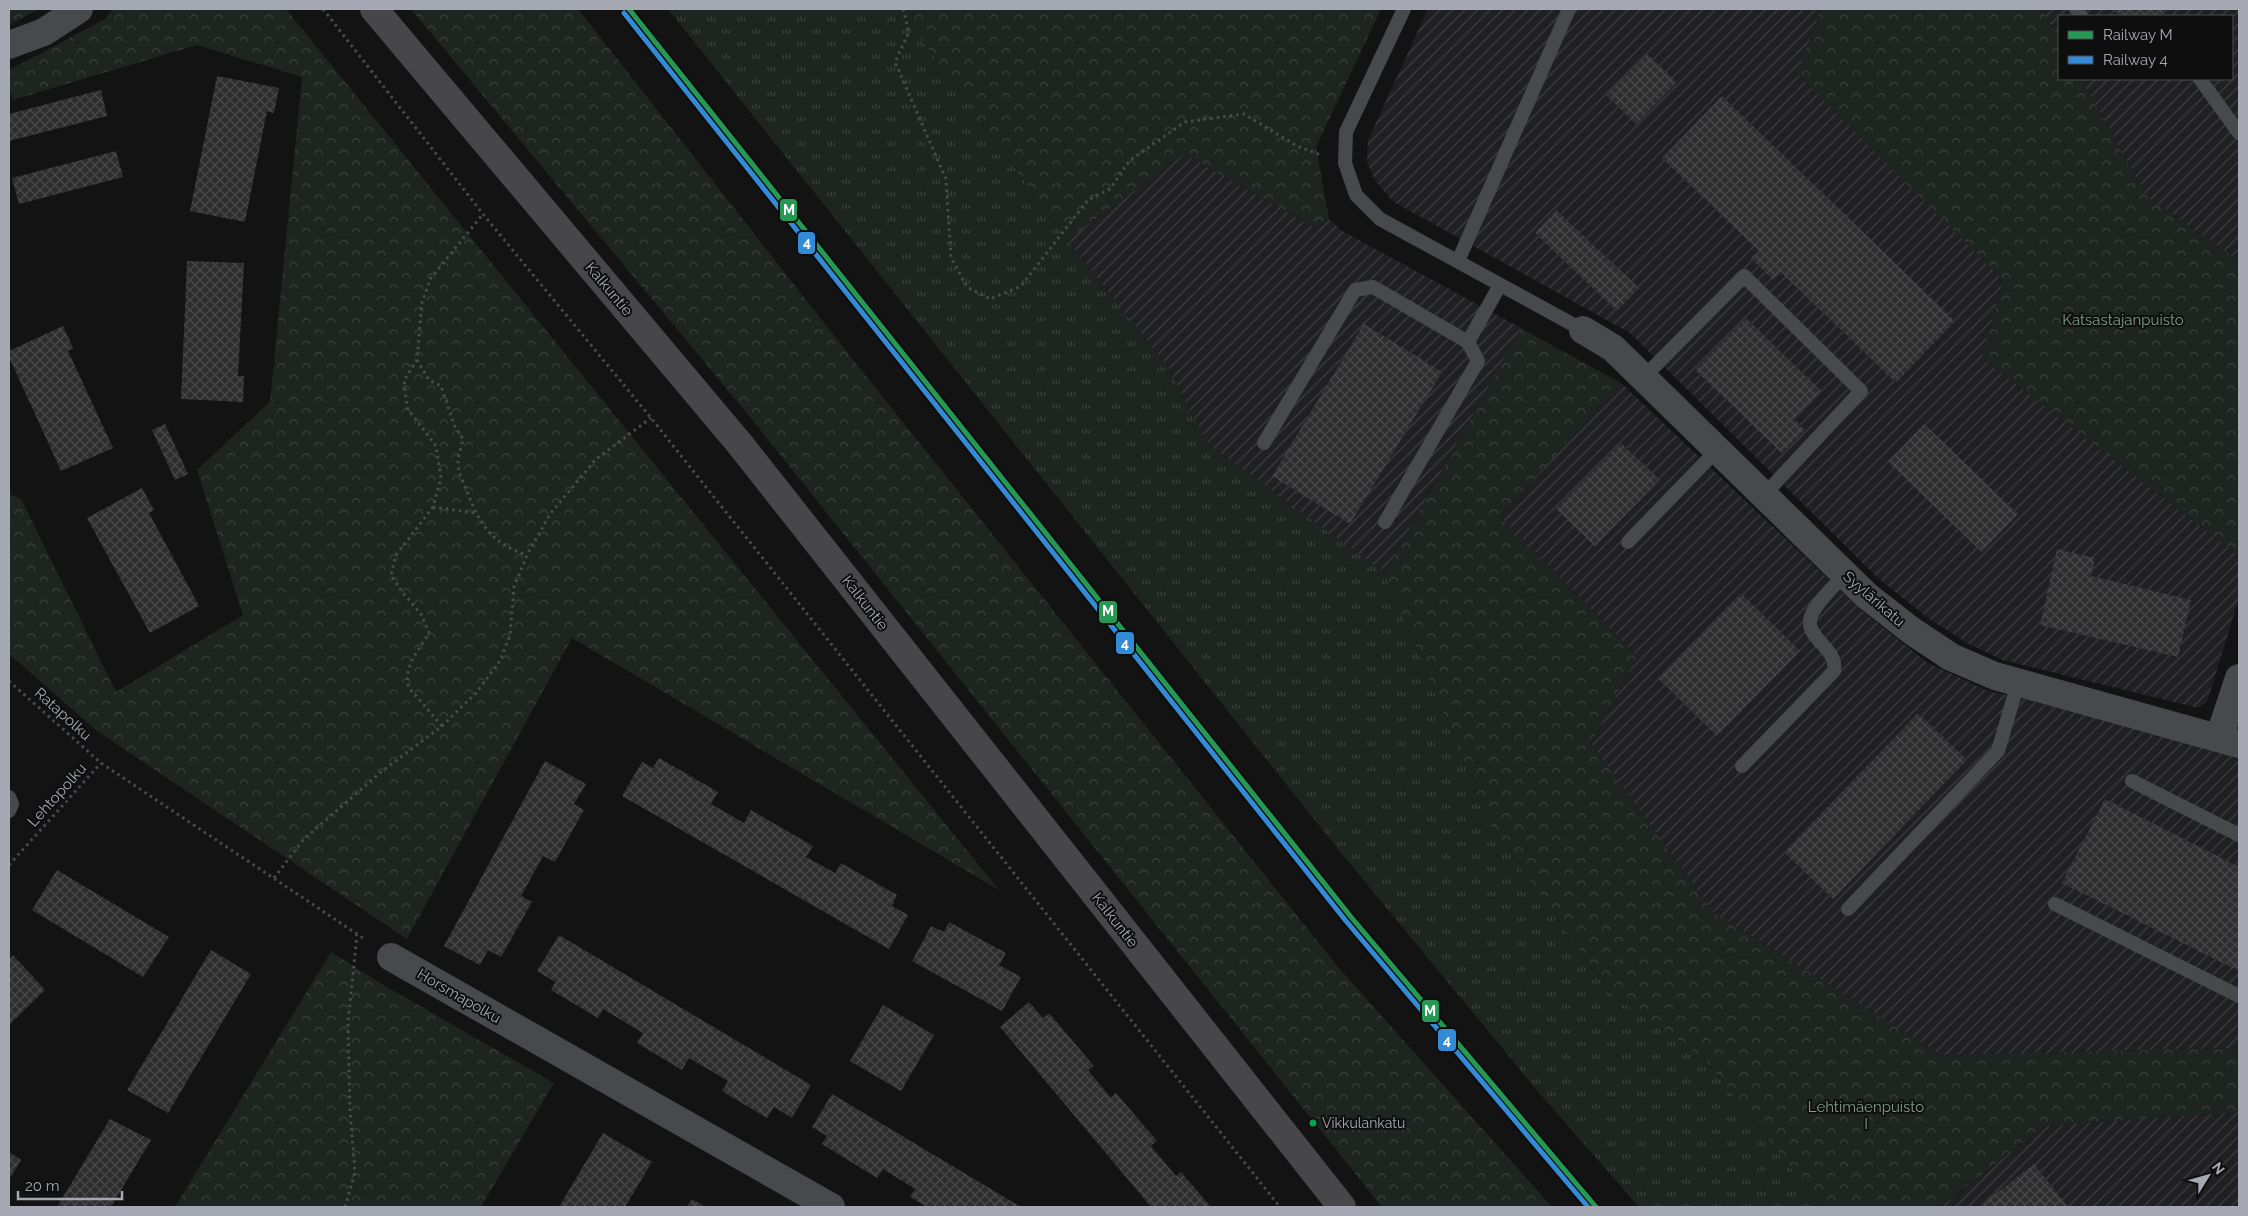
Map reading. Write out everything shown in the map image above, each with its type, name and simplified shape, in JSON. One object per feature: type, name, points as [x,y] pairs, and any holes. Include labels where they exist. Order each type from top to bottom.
[{"type":"street","points":[[9,45],[44,32],[79,9]]},
{"type":"street","name":"Kalkuntie","points":[[374,9],[738,443],[1342,1207]]},
{"type":"street","name":"Syylärikatu","points":[[1583,330],[1613,348],[1867,596],[1912,631],[1951,657],[1995,676],[2018,683],[2229,741]]},
{"type":"street","points":[[2229,741],[2239,678]]},
{"type":"street","name":"Horsmapolku","points":[[391,957],[831,1207]]},
{"type":"lane","points":[[1404,9],[1346,132],[1345,162],[1356,195],[1380,218],[1583,330]]},
{"type":"lane","points":[[1458,262],[1569,9]]},
{"type":"lane","points":[[2201,80],[2239,133]]},
{"type":"lane","points":[[1643,378],[1744,276],[1861,390],[1764,496]]},
{"type":"lane","points":[[1468,342],[1500,285]]},
{"type":"lane","points":[[1264,443],[1355,290],[1373,287],[1468,342],[1478,361],[1385,522]]},
{"type":"lane","points":[[1628,542],[1717,450]]},
{"type":"lane","points":[[1742,766],[1834,671],[1836,662],[1812,634],[1809,621],[1815,608],[1845,574]]},
{"type":"lane","points":[[1848,909],[1998,751],[2018,683]]},
{"type":"lane","points":[[2132,781],[2239,835]]},
{"type":"lane","points":[[9,797],[12,804],[9,811]]},
{"type":"lane","points":[[2055,904],[2239,996]]},
{"type":"path","points":[[324,9],[483,214],[651,418],[1280,1207]]},
{"type":"path","points":[[903,9],[909,32],[895,62],[946,179],[951,257],[967,287],[990,299],[1021,286],[1088,200],[1110,189],[1129,161],[1185,122],[1244,114],[1297,146],[1345,162]]},
{"type":"path","points":[[442,726],[409,688],[406,681],[407,669],[429,633],[421,614],[402,592],[391,575],[396,555],[433,507],[441,478],[436,446],[407,408],[404,380],[417,360],[422,302],[431,278],[483,214]]},
{"type":"path","points":[[417,360],[429,380],[441,386],[454,425],[463,439],[458,461],[475,513],[489,534],[512,550],[527,554]]},
{"type":"path","points":[[274,878],[303,840],[381,772],[442,726],[476,693],[500,661],[510,635],[514,587],[527,554],[550,514],[596,460],[651,418]]},
{"type":"path","points":[[433,507],[475,513]]},
{"type":"path","name":"Ratapolku","points":[[9,681],[102,763]]},
{"type":"path","points":[[102,763],[391,957]]},
{"type":"path","name":"Lehtopolku","points":[[9,865],[102,763]]},
{"type":"path","points":[[345,1207],[355,1172],[350,1110],[348,1023],[357,934]]},
{"type":"shaded area","points":[[1428,9],[1821,9],[1798,74],[2003,280],[1982,358],[2239,556],[2239,598],[2207,702],[2198,708],[2003,660],[1969,644],[1929,619],[1878,578],[1630,333],[1392,201],[1374,179],[1367,162],[1368,140]]},
{"type":"shaded area","points":[[2042,9],[2239,9],[2239,261],[2146,196],[2082,80],[2233,80],[2233,15],[2058,15],[2058,38]]},
{"type":"shaded area","points":[[1184,154],[1315,228],[1329,219],[1342,231],[1521,328],[1385,573],[1209,445],[1167,366],[1067,240]]},
{"type":"shaded area","points":[[1621,383],[1862,611],[1928,663],[1986,690],[2185,739],[2239,759],[2239,1048],[1941,1055],[1713,912],[1591,743],[1637,656],[1500,516]]},
{"type":"shaded area","points":[[2239,1112],[2239,1207],[1941,1207],[2044,1126]]},
{"type":"green space","points":[[9,9],[39,9],[9,25]]},
{"type":"green space","points":[[113,9],[286,9],[999,890],[572,638],[407,939],[97,731],[9,654],[9,494],[21,499],[116,692],[243,615],[197,470],[270,402],[302,77],[197,45],[13,100],[9,88],[9,70],[105,19]]},
{"type":"green space","points":[[411,9],[578,9],[854,361],[1339,968],[1552,1207],[1382,1207],[750,417]]},
{"type":"green space","points":[[668,9],[899,9],[1067,240],[1167,366],[1209,445],[1385,573],[1490,825],[1612,995],[1704,1058],[1822,1207],[1639,1207],[1540,1094],[1337,848]]},
{"type":"green space","points":[[899,9],[1381,9],[1316,147],[1329,219],[1315,228],[1184,154],[1067,240]]},
{"type":"green space","name":"Katsastajanpuisto","points":[[1821,9],[2042,9],[2058,38],[2058,80],[2082,80],[2146,196],[2239,261],[2239,556],[1982,358],[2003,280],[1797,74]]},
{"type":"green space","name":"Lehtimäenpuisto I","points":[[1521,328],[1621,383],[1500,516],[1637,656],[1591,743],[1713,912],[1941,1055],[2239,1048],[2239,1112],[2044,1126],[1940,1207],[1822,1207],[1704,1058],[1612,995],[1490,825],[1385,573]]},
{"type":"green space","points":[[331,952],[380,983],[554,1083],[481,1207],[175,1207]]},
{"type":"building","points":[[2114,9],[2171,9],[2162,15],[2118,15]]},
{"type":"building","points":[[1647,54],[1677,82],[1636,124],[1606,95]]},
{"type":"building","points":[[217,76],[279,88],[274,113],[267,111],[245,222],[190,211]]},
{"type":"building","points":[[101,90],[107,116],[9,141],[9,114]]},
{"type":"building","points":[[1722,96],[1955,321],[1896,383],[1781,272],[1773,280],[1751,258],[1759,251],[1662,158]]},
{"type":"building","points":[[116,151],[123,177],[19,204],[12,178]]},
{"type":"building","points":[[1556,210],[1639,288],[1617,311],[1535,233]]},
{"type":"building","points":[[187,261],[244,263],[238,376],[244,376],[243,402],[181,399]]},
{"type":"building","points":[[1746,318],[1821,391],[1794,419],[1805,430],[1782,453],[1695,370]]},
{"type":"building","points":[[1364,324],[1442,372],[1350,524],[1272,476]]},
{"type":"building","points":[[63,326],[73,348],[68,351],[113,448],[61,471],[9,357],[9,351]]},
{"type":"building","points":[[165,424],[188,474],[175,480],[152,430]]},
{"type":"building","points":[[1924,424],[2018,514],[1982,552],[1888,462]]},
{"type":"building","points":[[1621,443],[1660,480],[1595,546],[1556,509]]},
{"type":"building","points":[[142,488],[154,510],[149,513],[199,606],[150,633],[87,518]]},
{"type":"building","points":[[2057,549],[2095,558],[2091,576],[2191,600],[2178,657],[2040,625]]},
{"type":"building","points":[[1741,593],[1800,651],[1717,736],[1658,678]]},
{"type":"building","points":[[1918,713],[1967,760],[1833,899],[1784,852]]},
{"type":"building","points":[[659,758],[718,792],[711,804],[744,823],[751,810],[813,846],[806,857],[835,873],[841,863],[897,895],[892,906],[908,915],[889,949],[622,796],[642,762],[653,768]]},
{"type":"building","points":[[545,761],[586,784],[574,804],[584,810],[555,862],[543,856],[521,896],[532,902],[501,957],[488,950],[480,965],[444,946]]},
{"type":"building","points":[[2105,799],[2239,867],[2239,971],[2062,883]]},
{"type":"building","points":[[57,870],[169,937],[143,977],[32,910]]},
{"type":"building","points":[[949,922],[1006,953],[999,965],[1021,977],[1002,1011],[912,961],[931,926],[944,932]]},
{"type":"building","points":[[559,935],[811,1085],[792,1118],[774,1107],[767,1118],[722,1091],[728,1081],[689,1058],[682,1070],[637,1043],[643,1033],[603,1009],[598,1018],[551,990],[555,982],[537,971]]},
{"type":"building","points":[[211,950],[251,974],[168,1113],[127,1090]]},
{"type":"building","points":[[13,955],[45,990],[9,1025],[9,960]]},
{"type":"building","points":[[1029,1002],[1043,1018],[1049,1013],[1094,1066],[1088,1070],[1111,1098],[1116,1093],[1157,1141],[1151,1146],[1176,1176],[1181,1172],[1211,1207],[1151,1207],[1000,1027]]},
{"type":"building","points":[[883,1005],[934,1035],[901,1091],[850,1061]]},
{"type":"building","points":[[832,1094],[1021,1207],[927,1207],[910,1197],[915,1189],[883,1169],[877,1178],[822,1144],[827,1136],[812,1127]]},
{"type":"building","points":[[110,1119],[151,1140],[111,1207],[57,1207]]},
{"type":"building","points":[[603,1133],[652,1162],[625,1207],[559,1207]]},
{"type":"building","points":[[9,1152],[21,1160],[9,1180]]},
{"type":"building","points":[[2034,1164],[2068,1207],[1979,1207]]},
{"type":"building","points":[[692,1199],[706,1207],[686,1207]]},
{"type":"rail line","name":"M","points":[[629,9],[1351,917],[1596,1207]]},
{"type":"rail line","name":"4","points":[[624,13],[1346,921],[1588,1207]]},
{"type":"place","name":"Vikkulankatu","points":[[1313,1123]]}]
